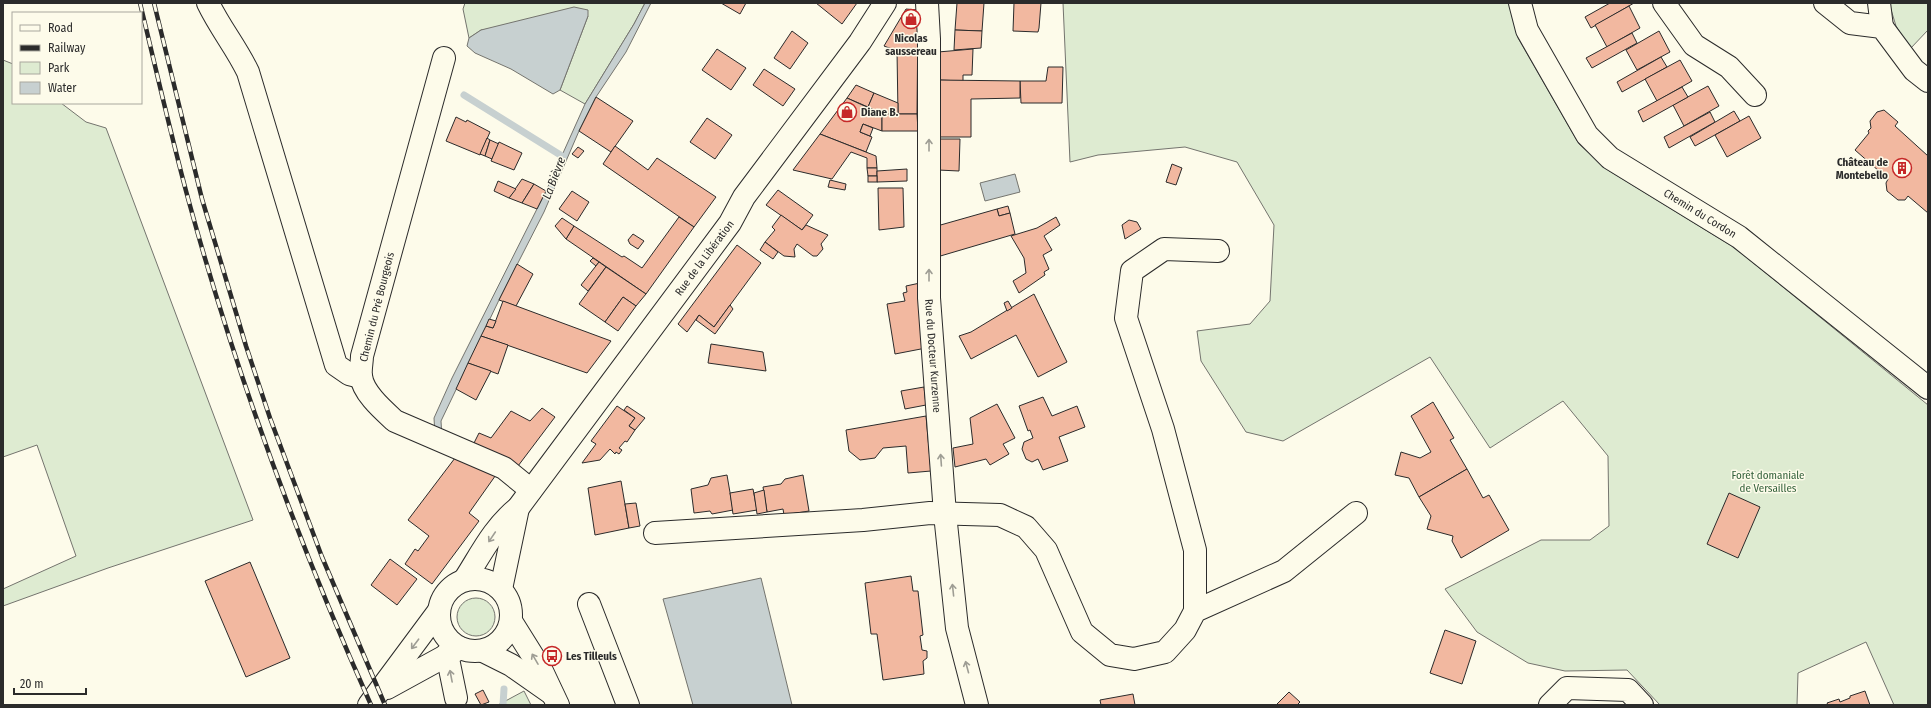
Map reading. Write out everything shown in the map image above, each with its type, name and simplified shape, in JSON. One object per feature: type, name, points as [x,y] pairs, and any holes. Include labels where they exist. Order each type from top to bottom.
[{"type":"street","points":[[208,3],[218,23],[237,49],[248,72],[336,365],[350,374],[361,377]]},
{"type":"street","name":"Rue de la Libération","points":[[465,579],[492,535],[508,516],[518,508],[730,223],[744,197],[860,42],[885,3]]},
{"type":"street","name":"Rue du Docteur Kurzenne","points":[[927,3],[929,39],[929,298],[945,514],[957,628],[977,705]]},
{"type":"street","name":"Chemin du Cordon","points":[[1520,3],[1527,30],[1587,135],[1610,158],[1739,237],[1928,388]]},
{"type":"street","points":[[1664,3],[1694,45],[1729,67],[1755,95]]},
{"type":"street","points":[[1824,3],[1850,23],[1882,27]]},
{"type":"street","points":[[1879,3],[1882,27],[1914,70],[1928,81]]},
{"type":"street","name":"Chemin du Pré Bourgeois","points":[[444,58],[362,356],[361,377],[370,395],[380,408],[395,421],[504,468],[530,490]]},
{"type":"street","points":[[655,533],[863,520],[930,513],[1000,515],[1026,527],[1046,550],[1082,632],[1110,655],[1134,659],[1165,652],[1185,630],[1195,611],[1195,550],[1163,429],[1126,318],[1132,271],[1164,249],[1218,251]]},
{"type":"street","name":"Rue de la Libération","points":[[501,589],[518,508]]},
{"type":"street","points":[[1195,611],[1284,571],[1356,513]]},
{"type":"street","points":[[374,699],[453,651],[483,651],[494,646],[503,639],[511,621],[511,607],[507,597],[501,589],[488,580],[473,578],[465,579],[456,583],[448,590],[441,600],[438,612],[439,623],[443,634],[450,642],[453,651],[456,698]]},
{"type":"street","points":[[589,604],[628,705]]},
{"type":"street","points":[[374,699],[438,612]]},
{"type":"street","points":[[511,621],[541,669],[555,700]]},
{"type":"street","points":[[483,651],[511,665],[555,700]]},
{"type":"street","points":[[1550,705],[1567,688],[1628,690],[1642,705]]},
{"type":"green space","points":[[465,3],[645,3],[634,24],[585,104],[560,90],[588,16],[481,30],[469,38],[463,9]]},
{"type":"green space","name":"Forêt domaniale de Versailles","points":[[1063,3],[1509,3],[1518,38],[1579,144],[1608,170],[1735,248],[1928,405],[1928,705],[1894,705],[1866,642],[1798,673],[1797,705],[1660,705],[1627,670],[1565,671],[1528,663],[1477,632],[1445,589],[1541,540],[1590,540],[1609,526],[1608,456],[1563,401],[1490,448],[1430,357],[1283,441],[1246,432],[1201,361],[1197,331],[1250,324],[1270,301],[1274,225],[1237,162],[1185,147],[1098,155],[1070,162]]},
{"type":"green space","points":[[1889,3],[1928,3],[1928,30],[1910,49],[1896,26]]},
{"type":"green space","points":[[3,60],[12,64],[12,104],[62,104],[86,122],[106,128],[253,520],[108,568],[3,606],[3,589],[76,556],[37,445],[3,457]]},
{"type":"green space","points":[[472,598],[480,598],[487,601],[492,606],[495,617],[492,628],[487,633],[480,636],[472,636],[465,633],[460,628],[457,621],[457,613],[460,606],[465,601]]},
{"type":"green space","points":[[524,691],[531,705],[498,705]]},
{"type":"water","points":[[645,3],[651,3],[626,52],[596,97],[579,131],[544,212],[499,300],[441,421],[442,438],[435,435],[434,418],[452,378],[546,191],[585,104],[634,24]]},
{"type":"water","points":[[574,7],[588,10],[588,16],[560,90],[553,94],[511,69],[475,53],[467,46],[469,38],[481,30]]},
{"type":"water","points":[[1015,174],[1020,192],[985,201],[980,183]]},
{"type":"water","points":[[761,578],[792,705],[693,705],[663,599]]},
{"type":"building","points":[[721,3],[746,3],[740,14]]},
{"type":"building","points":[[816,3],[857,3],[842,24]]},
{"type":"building","points":[[957,3],[984,3],[982,31],[955,30]]},
{"type":"building","points":[[1014,3],[1041,3],[1038,32],[1013,31]]},
{"type":"building","points":[[1610,3],[1634,3],[1591,28],[1585,17]]},
{"type":"building","points":[[1629,6],[1640,28],[1607,47],[1595,25]]},
{"type":"building","points":[[906,9],[918,10],[917,114],[898,114],[897,51],[884,46]]},
{"type":"building","points":[[955,30],[982,31],[981,48],[954,50]]},
{"type":"building","points":[[792,31],[808,43],[790,69],[774,58]]},
{"type":"building","points":[[1659,31],[1670,52],[1637,70],[1626,50]]},
{"type":"building","points":[[1632,33],[1637,43],[1592,68],[1586,58]]},
{"type":"building","points":[[717,49],[746,68],[731,90],[702,70]]},
{"type":"building","points":[[973,49],[972,75],[963,75],[963,81],[938,80],[938,52]]},
{"type":"building","points":[[1661,57],[1667,67],[1622,92],[1617,82]]},
{"type":"building","points":[[1680,60],[1692,81],[1657,101],[1645,79]]},
{"type":"building","points":[[1048,67],[1063,67],[1062,103],[1021,103],[1020,81],[1046,81]]},
{"type":"building","points":[[764,69],[795,89],[783,106],[753,85]]},
{"type":"building","points":[[938,80],[1020,81],[1020,98],[971,99],[971,137],[938,137]]},
{"type":"building","points":[[856,85],[874,93],[868,107],[847,98]]},
{"type":"building","points":[[1708,86],[1719,106],[1684,126],[1673,105]]},
{"type":"building","points":[[1682,87],[1688,97],[1643,122],[1638,111]]},
{"type":"building","points":[[874,93],[898,103],[898,114],[882,114],[868,107]]},
{"type":"building","points":[[596,97],[633,121],[611,152],[579,131]]},
{"type":"building","points":[[847,98],[882,114],[882,131],[863,124],[860,132],[872,137],[866,152],[820,134]]},
{"type":"building","name":"Château de Montebello","points":[[1884,110],[1898,122],[1895,126],[1928,156],[1928,213],[1908,196],[1905,200],[1898,200],[1887,191],[1886,183],[1888,179],[1855,150],[1869,133],[1868,131],[1871,128],[1870,121],[1877,112]]},
{"type":"building","points":[[1734,111],[1740,121],[1695,146],[1690,137]]},
{"type":"building","points":[[1710,112],[1715,122],[1669,148],[1664,137]]},
{"type":"building","points":[[882,114],[917,114],[918,131],[882,131]]},
{"type":"building","points":[[1749,116],[1761,138],[1727,157],[1715,135]]},
{"type":"building","points":[[456,117],[466,122],[467,120],[490,132],[480,155],[446,141]]},
{"type":"building","points":[[707,118],[732,135],[715,159],[690,142]]},
{"type":"building","points":[[863,124],[873,128],[870,136],[860,132]]},
{"type":"building","points":[[820,134],[876,156],[877,168],[867,168],[867,158],[851,152],[832,179],[793,170]]},
{"type":"building","points":[[487,138],[490,140],[485,156],[480,154]]},
{"type":"building","points":[[938,139],[960,139],[959,171],[938,170]]},
{"type":"building","points":[[490,140],[499,144],[492,159],[485,156]]},
{"type":"building","points":[[499,142],[522,153],[514,170],[491,161]]},
{"type":"building","points":[[615,146],[648,170],[657,158],[716,197],[694,227],[603,164]]},
{"type":"building","points":[[578,147],[584,151],[578,158],[572,154]]},
{"type":"building","points":[[1172,164],[1182,168],[1176,185],[1166,182]]},
{"type":"building","points":[[867,168],[877,168],[877,176],[868,176]]},
{"type":"building","points":[[907,169],[907,181],[877,182],[877,171]]},
{"type":"building","points":[[868,176],[877,176],[877,182],[868,182]]},
{"type":"building","points":[[522,179],[534,184],[522,203],[509,198]]},
{"type":"building","points":[[830,180],[846,184],[845,190],[828,187]]},
{"type":"building","points":[[498,181],[516,189],[509,198],[494,191]]},
{"type":"building","points":[[534,184],[546,191],[537,209],[522,203]]},
{"type":"building","points":[[878,188],[903,188],[904,227],[879,230]]},
{"type":"building","points":[[778,190],[813,215],[802,230],[766,205]]},
{"type":"building","points":[[572,191],[589,202],[577,221],[559,209]]},
{"type":"building","points":[[1008,206],[1010,213],[999,216],[997,209]]},
{"type":"building","points":[[997,209],[999,216],[1010,213],[1015,234],[937,257],[937,226]]},
{"type":"building","points":[[781,215],[802,230],[806,225],[828,235],[821,244],[823,249],[817,256],[813,256],[797,244],[794,249],[795,257],[784,256],[765,242],[775,230],[772,227]]},
{"type":"building","points":[[679,217],[694,227],[646,294],[566,239],[574,226],[642,268]]},
{"type":"building","points":[[1056,217],[1060,225],[1044,236],[1052,250],[1043,255],[1049,269],[1044,272],[1045,275],[1019,293],[1013,281],[1026,273],[1024,258],[1011,236],[1037,228]]},
{"type":"building","points":[[562,218],[574,226],[566,239],[555,226]]},
{"type":"building","points":[[1129,220],[1137,222],[1141,229],[1125,239],[1122,225]]},
{"type":"building","points":[[633,234],[644,241],[638,249],[630,244],[628,240]]},
{"type":"building","points":[[765,242],[778,252],[773,259],[760,250]]},
{"type":"building","points":[[737,245],[761,263],[714,327],[699,315],[687,332],[678,324]]},
{"type":"building","points":[[593,258],[599,262],[596,266],[590,261]]},
{"type":"building","points":[[599,262],[606,267],[588,291],[581,285]]},
{"type":"building","points":[[517,264],[533,274],[516,306],[499,300]]},
{"type":"building","points":[[606,267],[646,294],[636,306],[623,297],[605,322],[579,304]]},
{"type":"building","points":[[920,283],[926,348],[895,354],[887,304],[905,301],[903,293],[907,292],[906,286]]},
{"type":"building","points":[[1034,294],[1067,362],[1038,377],[1016,335],[971,359],[959,336],[971,332]]},
{"type":"building","points":[[623,297],[636,306],[618,331],[605,322]]},
{"type":"building","points":[[503,301],[611,341],[587,373],[481,336],[486,326],[493,328]]},
{"type":"building","points":[[1008,301],[1012,308],[1007,311],[1004,303]]},
{"type":"building","points":[[730,305],[733,309],[715,334],[696,320],[699,315],[714,327]]},
{"type":"building","points":[[489,319],[496,321],[493,328],[486,326]]},
{"type":"building","points":[[481,336],[508,345],[498,374],[468,363]]},
{"type":"building","points":[[711,344],[763,352],[766,371],[708,363]]},
{"type":"building","points":[[468,363],[491,371],[476,400],[456,389]]},
{"type":"building","points":[[924,387],[926,405],[905,409],[901,391]]},
{"type":"building","points":[[1043,397],[1052,416],[1077,406],[1085,427],[1059,437],[1068,461],[1043,470],[1038,459],[1032,462],[1026,459],[1022,449],[1024,442],[1033,438],[1030,430],[1028,431],[1019,406]]},
{"type":"building","points":[[1433,402],[1454,438],[1450,440],[1467,469],[1419,497],[1409,478],[1395,475],[1401,452],[1420,458],[1431,452],[1411,416]]},
{"type":"building","points":[[997,404],[1015,438],[1003,444],[1009,454],[990,465],[986,459],[955,467],[953,448],[973,444],[970,418]]},
{"type":"building","points":[[617,406],[635,418],[629,426],[635,430],[627,442],[625,441],[619,448],[622,450],[619,454],[616,452],[615,454],[610,449],[600,460],[582,463],[596,444],[591,441]]},
{"type":"building","points":[[627,406],[645,418],[635,430],[629,426],[635,418],[624,410]]},
{"type":"building","points":[[542,408],[555,417],[518,466],[471,449],[479,433],[491,438],[511,411],[530,421]]},
{"type":"building","points":[[926,416],[931,471],[908,473],[906,446],[883,448],[875,458],[860,460],[849,451],[846,430]]},
{"type":"building","points":[[455,458],[498,472],[469,513],[479,521],[432,584],[405,564],[415,549],[418,551],[429,536],[408,520]]},
{"type":"building","points":[[1467,469],[1483,498],[1489,495],[1509,530],[1461,558],[1452,541],[1453,536],[1427,529],[1431,516],[1419,497]]},
{"type":"building","points":[[727,475],[733,510],[712,514],[710,511],[694,513],[691,489],[708,485],[711,478]]},
{"type":"building","points":[[803,475],[809,511],[784,515],[783,509],[767,512],[763,487],[781,484],[785,479]]},
{"type":"building","points":[[621,481],[629,528],[595,535],[588,488]]},
{"type":"building","points":[[753,489],[757,510],[733,514],[730,493]]},
{"type":"building","points":[[764,490],[767,512],[757,514],[754,493]]},
{"type":"building","points":[[1729,493],[1760,507],[1738,558],[1707,544]]},
{"type":"building","points":[[636,503],[640,526],[629,528],[625,504]]},
{"type":"building","points":[[390,559],[417,579],[397,605],[371,585]]},
{"type":"building","points":[[250,562],[290,658],[246,677],[205,581]]},
{"type":"building","points":[[911,576],[913,591],[918,591],[923,635],[920,636],[922,650],[927,651],[927,658],[923,661],[924,674],[883,680],[877,634],[871,634],[865,583]]},
{"type":"building","points":[[1445,630],[1476,641],[1462,684],[1430,673]]},
{"type":"building","points":[[483,690],[489,702],[481,705],[475,694]]},
{"type":"building","points":[[1865,691],[1870,705],[1828,705],[1827,703],[1839,699],[1840,702],[1850,698],[1850,696]]},
{"type":"building","points":[[1289,692],[1300,702],[1297,705],[1276,705]]},
{"type":"building","points":[[1133,694],[1135,705],[1101,705],[1100,700]]},
{"type":"waterway","points":[[464,95],[562,156]]},
{"type":"waterway","name":"La Bièvre","points":[[503,705],[504,689]]},
{"type":"railway","points":[[140,3],[182,177],[207,266],[248,394],[270,457],[318,582],[371,705]]},
{"type":"railway","points":[[154,3],[202,199],[246,346],[270,418],[322,557],[385,705]]},
{"type":"place","name":"Nicolas saussereau","points":[[911,19]]},
{"type":"place","name":"Diane B.","points":[[847,112]]},
{"type":"place","name":"Château de Montebello","points":[[1902,168]]},
{"type":"place","name":"Les Tilleuls","points":[[552,656]]}]
